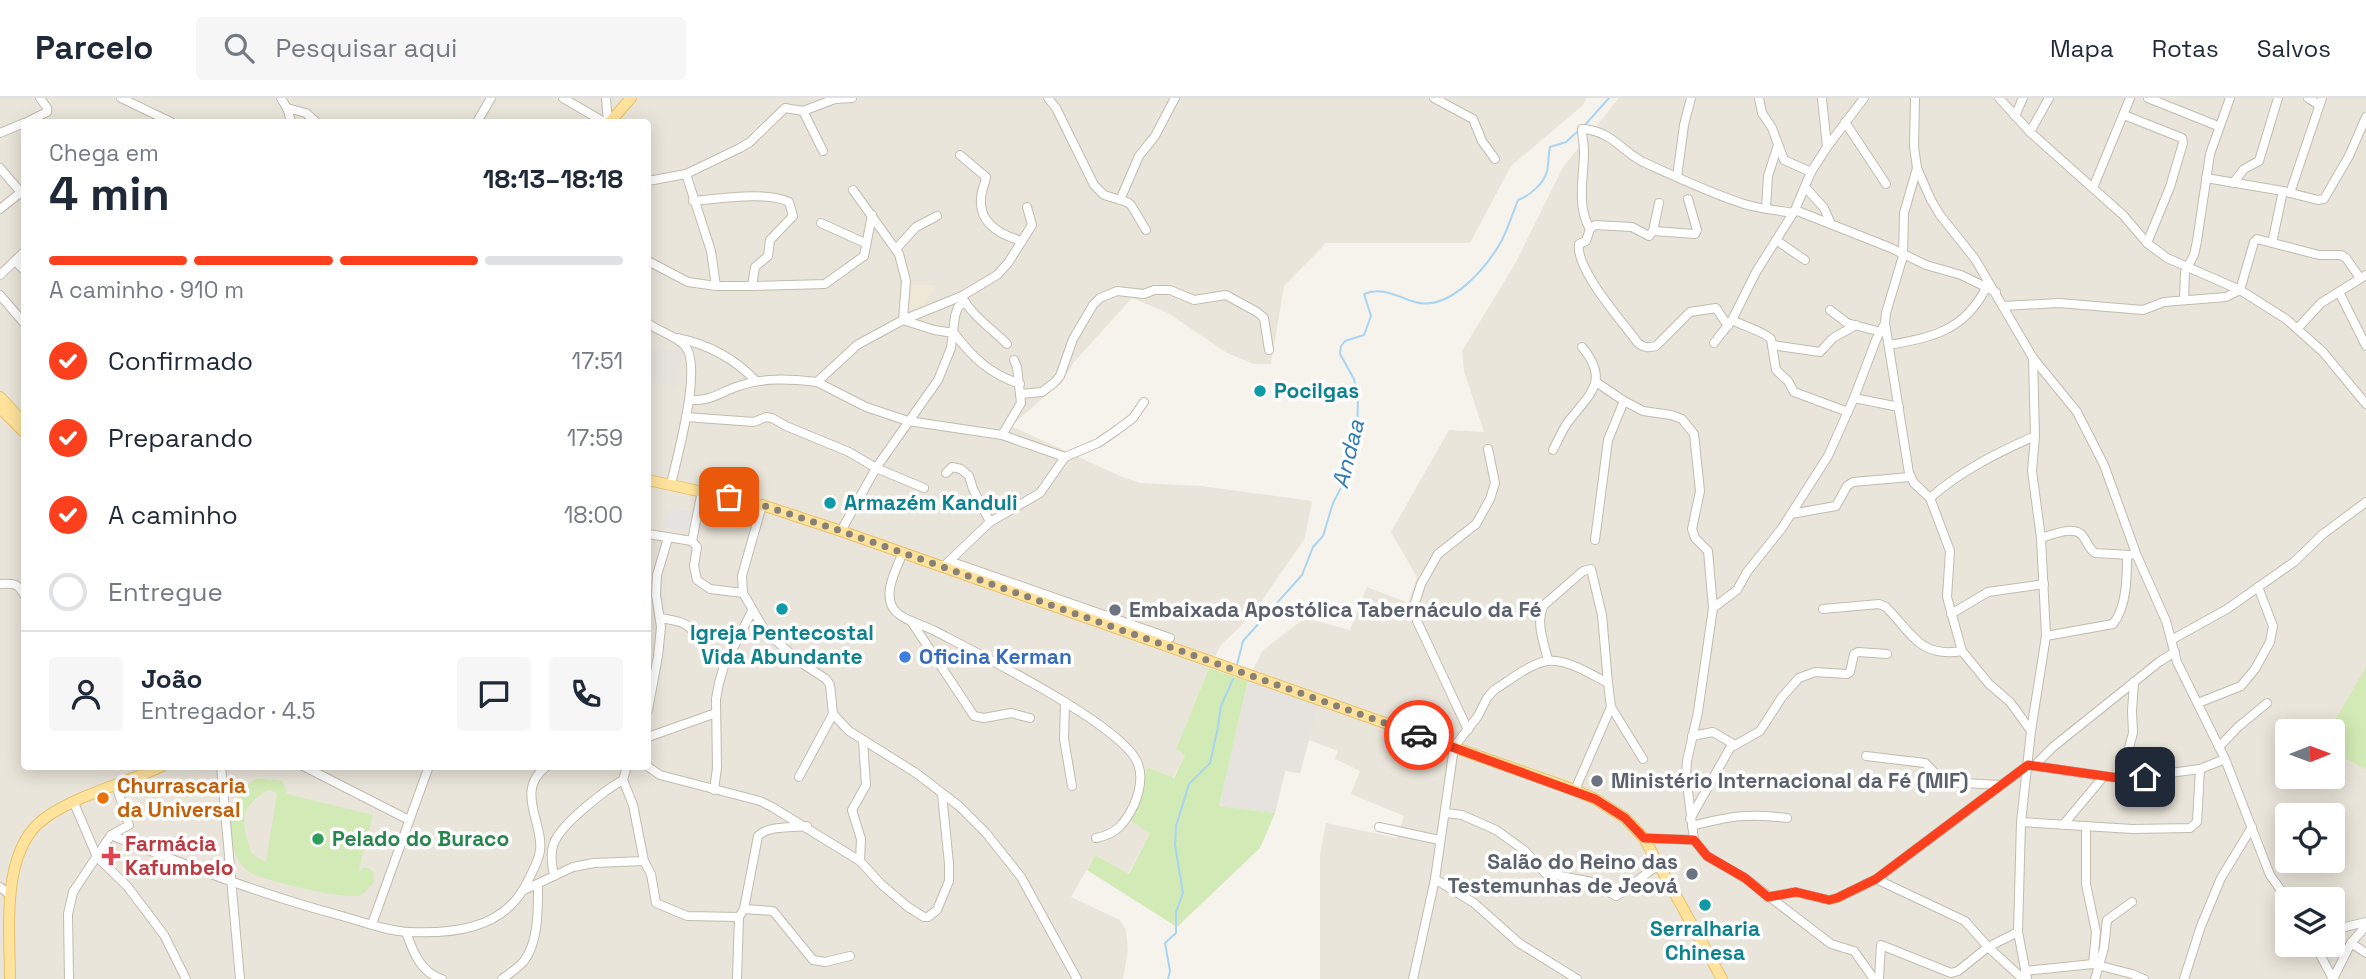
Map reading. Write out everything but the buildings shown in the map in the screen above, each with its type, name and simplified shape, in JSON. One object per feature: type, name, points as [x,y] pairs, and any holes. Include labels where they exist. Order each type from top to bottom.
[{"type":"main road","points":[[610,119],[631,98]]},
{"type":"main road","points":[[0,397],[21,420]]},
{"type":"main road","points":[[0,408],[21,429]]},
{"type":"main road","points":[[651,481],[762,505],[903,552],[1002,580],[1029,593],[1232,669],[1575,790],[1625,818],[1644,838],[1722,979]]},
{"type":"main road","points":[[10,979],[10,895],[21,846],[31,831],[45,818],[74,803],[152,770]]},
{"type":"street","points":[[34,119],[47,112],[47,107],[40,98]]},
{"type":"street","points":[[121,98],[158,119]]},
{"type":"street","points":[[281,98],[290,119]]},
{"type":"street","points":[[479,119],[491,98]]},
{"type":"street","points":[[563,98],[602,119]]},
{"type":"street","points":[[606,98],[607,119]]},
{"type":"street","points":[[651,180],[685,174],[750,142],[785,108],[803,111],[835,99],[852,98]]},
{"type":"street","points":[[1048,98],[1056,108],[1094,185],[1104,195],[1131,205],[1146,230]]},
{"type":"street","points":[[1120,200],[1139,156],[1155,136],[1175,98]]},
{"type":"street","points":[[1434,98],[1473,118],[1482,141],[1495,159]]},
{"type":"street","points":[[1677,177],[1684,125],[1691,98]]},
{"type":"street","points":[[1759,98],[1762,113],[1772,128],[1784,160],[1811,172]]},
{"type":"street","points":[[1822,98],[1826,147]]},
{"type":"street","points":[[1714,343],[1730,323],[1794,212],[1811,172],[1826,147],[1864,98]]},
{"type":"street","points":[[1914,98],[1917,168],[1940,215],[1975,259],[2033,358],[2077,412],[2104,465],[2132,555],[2173,639],[2175,652],[2225,759],[2270,875],[2279,887]]},
{"type":"street","points":[[1999,98],[2030,132],[2123,215],[2147,243],[2167,258],[2240,290],[2297,328],[2323,352],[2366,404]]},
{"type":"street","points":[[2015,116],[2023,98]]},
{"type":"street","points":[[2030,132],[2049,98]]},
{"type":"street","points":[[2093,188],[2130,98]]},
{"type":"street","points":[[2148,98],[2218,126]]},
{"type":"street","points":[[2184,300],[2185,272],[2197,242],[2206,178],[2218,126],[2230,98]]},
{"type":"street","points":[[2233,183],[2244,169],[2259,161],[2278,98]]},
{"type":"street","points":[[2272,243],[2287,192],[2320,102],[2308,98]]},
{"type":"street","points":[[286,108],[306,113],[313,119]]},
{"type":"street","points":[[803,111],[823,151]]},
{"type":"street","points":[[2123,115],[2179,136],[2183,143],[2170,187],[2147,243]]},
{"type":"street","points":[[2206,178],[2318,200],[2327,196],[2365,121]]},
{"type":"street","points":[[1845,122],[1886,184]]},
{"type":"street","points":[[0,133],[21,125]]},
{"type":"street","points":[[1848,412],[1794,392],[1788,381],[1776,370],[1768,335],[1730,323],[1716,308],[1693,311],[1656,346],[1641,346],[1584,268],[1578,247],[1586,242],[1590,229],[1585,220],[1581,195],[1584,148],[1582,129],[1613,140],[1640,160],[1724,197],[1794,212],[1831,224],[1891,248],[1903,256],[1961,275],[1996,292]]},
{"type":"street","points":[[1766,208],[1768,176],[1778,145]]},
{"type":"street","points":[[960,155],[986,177],[981,200],[984,216],[999,233],[1022,241]]},
{"type":"street","points":[[0,168],[21,193]]},
{"type":"street","points":[[1917,168],[1904,213],[1903,256],[1885,323],[1910,477],[1930,498],[1950,551],[1947,597],[1962,651],[1989,684],[2010,702],[2031,731]]},
{"type":"street","points":[[685,174],[711,251],[716,286]]},
{"type":"street","points":[[1805,187],[1824,208],[1831,224]]},
{"type":"street","points":[[853,190],[884,237],[896,250],[906,281],[903,320]]},
{"type":"street","points":[[0,209],[21,195]]},
{"type":"street","points":[[693,201],[768,197],[787,200],[791,204],[793,216],[770,240],[768,256],[755,267],[752,286]]},
{"type":"street","points":[[1653,231],[1695,234],[1697,230],[1688,199]]},
{"type":"street","points":[[1590,229],[1601,225],[1632,227],[1649,236],[1653,231],[1659,203]]},
{"type":"street","points":[[817,382],[857,345],[903,320],[963,299],[997,275],[1009,263],[1032,225],[1027,206]]},
{"type":"street","points":[[651,263],[688,282],[716,286],[825,284],[862,259],[872,215]]},
{"type":"street","points":[[896,250],[916,227],[937,216]]},
{"type":"street","points":[[821,223],[865,243]]},
{"type":"street","points":[[1776,240],[1805,260]]},
{"type":"street","points":[[2003,306],[2035,303],[2096,304],[2134,310],[2164,302],[2226,297],[2240,290],[2255,240],[2319,255],[2341,255],[2346,258],[2363,277],[2321,303],[2297,328]]},
{"type":"street","points":[[0,275],[21,255]]},
{"type":"street","points":[[15,261],[21,267]]},
{"type":"street","points":[[1889,345],[1933,336],[1946,330],[1968,314],[1986,288]]},
{"type":"street","points":[[1021,394],[1042,392],[1055,382],[1060,376],[1073,339],[1093,305],[1100,298],[1117,291],[1144,293],[1170,290],[1194,300],[1226,295],[1264,318],[1269,350]]},
{"type":"street","points":[[2339,292],[2366,346]]},
{"type":"street","points":[[0,295],[21,320]]},
{"type":"street","points":[[841,531],[876,468],[938,380],[954,333],[955,316],[963,299]]},
{"type":"street","points":[[963,299],[971,312],[1007,344]]},
{"type":"street","points":[[1830,310],[1856,326],[1881,332]]},
{"type":"street","points":[[903,320],[954,333],[982,366],[1000,377],[1020,384]]},
{"type":"street","points":[[1713,607],[1737,590],[1828,456],[1885,323]]},
{"type":"street","points":[[651,325],[675,338],[690,354],[692,379],[689,400],[671,484]]},
{"type":"street","points":[[1772,345],[1820,352],[1833,338],[1856,326]]},
{"type":"street","points":[[675,338],[714,350],[738,365],[756,381]]},
{"type":"street","points":[[1553,450],[1567,424],[1591,396],[1595,382],[1594,361],[1582,346]]},
{"type":"street","points":[[2025,976],[2018,932],[2021,822],[2032,765],[2031,731],[2046,636],[2041,538],[2032,471],[2035,436],[2033,358]]},
{"type":"street","points":[[1002,435],[1020,406],[1020,384],[1014,360]]},
{"type":"street","points":[[689,400],[710,399],[756,381],[791,379],[817,382],[866,407],[908,421],[1002,435],[1065,457]]},
{"type":"street","points":[[1595,382],[1643,411],[1682,419],[1694,434],[1700,491],[1692,529],[1695,538],[1708,551],[1713,607],[1686,775],[1694,840],[1707,856],[1745,878],[1832,944],[1854,951],[1876,979]]},
{"type":"street","points":[[1854,398],[1899,407]]},
{"type":"street","points":[[1595,540],[1608,440],[1623,401]]},
{"type":"street","points":[[946,564],[990,522],[1040,493],[1065,457],[1098,443],[1117,430],[1133,418],[1144,402]]},
{"type":"street","points":[[686,417],[754,422],[766,417],[772,418],[924,488]]},
{"type":"street","points":[[1930,498],[1986,458],[2035,436]]},
{"type":"street","points":[[1468,730],[1417,621],[1415,603],[1421,584],[1438,554],[1476,524],[1490,499],[1495,483],[1488,449]]},
{"type":"street","points":[[946,473],[952,467],[961,469],[969,476],[972,489],[990,522]]},
{"type":"street","points":[[1791,514],[1836,506],[1847,486],[1853,482],[1910,477]]},
{"type":"street","points":[[692,541],[702,491]]},
{"type":"street","points":[[2173,639],[2227,608],[2294,562],[2323,534],[2366,502]]},
{"type":"street","points":[[762,505],[742,576],[743,593],[765,631],[830,685],[833,714],[799,777]]},
{"type":"street","points":[[2041,538],[2076,532],[2083,536],[2095,553],[2132,555]]},
{"type":"street","points":[[651,535],[692,541],[697,547],[694,566],[697,580],[710,589],[743,593]]},
{"type":"street","points":[[651,694],[661,618],[656,595],[657,575],[668,538]]},
{"type":"street","points":[[903,552],[891,584],[892,607],[911,621],[932,629],[1106,727],[1138,763],[1138,796],[1130,812],[1121,828],[1110,836],[1096,838]]},
{"type":"street","points":[[2046,636],[2113,624],[2122,602],[2132,555]]},
{"type":"street","points":[[1548,660],[1542,636],[1541,611],[1544,605],[1583,571],[1591,569],[1602,615],[1611,706],[1643,759]]},
{"type":"street","points":[[0,584],[13,583],[21,590]]},
{"type":"street","points":[[1951,614],[1988,592],[2044,584]]},
{"type":"street","points":[[2197,703],[2241,686],[2265,650],[2273,626],[2258,587]]},
{"type":"street","points":[[1029,593],[1170,638]]},
{"type":"street","points":[[1823,609],[1879,604],[1886,607],[1921,644],[1935,653],[1962,651]]},
{"type":"street","points":[[714,790],[719,683],[724,666],[752,611]]},
{"type":"street","points":[[661,618],[687,624],[694,635]]},
{"type":"street","points":[[911,621],[974,716],[984,719],[1011,713],[1030,718]]},
{"type":"street","points":[[1691,823],[1726,755],[1735,745],[1760,731],[1782,697],[1803,675],[1815,672],[1847,674],[1858,652],[1887,654]]},
{"type":"street","points":[[1768,897],[1796,892],[1829,900],[1876,879],[2032,765],[2175,652]]},
{"type":"street","points":[[1413,979],[1435,879],[1454,747],[1494,690],[1548,660],[1565,664],[1608,683]]},
{"type":"street","points":[[2125,779],[2127,755],[2133,733],[2134,682]]},
{"type":"street","points":[[1065,702],[1064,739],[1072,786]]},
{"type":"street","points":[[2219,747],[2267,703]]},
{"type":"street","points":[[1575,790],[1611,706]]},
{"type":"street","points":[[651,736],[716,713]]},
{"type":"street","points":[[833,714],[849,731],[916,773],[972,818],[1021,877],[1077,979]]},
{"type":"street","points":[[1692,736],[1713,732],[1735,745]]},
{"type":"street","points":[[860,861],[861,839],[852,810],[866,785],[863,741]]},
{"type":"street","points":[[1866,756],[1925,763],[1944,782],[2002,785]]},
{"type":"street","points":[[2032,765],[2125,779],[2200,769],[2225,759]]},
{"type":"street","points":[[651,769],[660,775],[760,801],[807,826],[860,861],[881,884],[924,917],[934,913],[949,881],[942,794]]},
{"type":"street","points":[[2021,822],[2132,829],[2190,828],[2197,822],[2200,769]]},
{"type":"street","points":[[221,770],[240,979]]},
{"type":"street","points":[[311,770],[409,820]]},
{"type":"street","points":[[372,924],[428,770]]},
{"type":"street","points":[[111,835],[281,900],[406,932],[444,932],[495,919],[522,891],[537,860],[540,846],[531,798],[534,783],[543,770]]},
{"type":"street","points":[[625,770],[623,780],[633,805],[656,903],[687,916],[773,911],[813,960],[825,961],[850,956]]},
{"type":"street","points":[[2063,825],[2104,776]]},
{"type":"street","points":[[554,876],[552,845],[556,838],[594,799],[623,780]]},
{"type":"street","points":[[69,979],[68,914],[73,892],[111,835],[129,825],[116,785]]},
{"type":"street","points":[[74,803],[97,857],[127,886],[164,935],[186,979]]},
{"type":"street","points":[[1446,813],[1462,814],[1496,830],[1524,850],[1545,873],[1592,882],[1616,896],[1660,864]]},
{"type":"street","points":[[1691,823],[1730,816],[1787,818]]},
{"type":"street","points":[[737,979],[742,913],[758,836],[763,831],[807,826]]},
{"type":"street","points":[[2086,826],[2086,884],[2096,932],[2095,979]]},
{"type":"street","points":[[1379,827],[1439,840]]},
{"type":"street","points":[[2185,979],[2201,926],[2221,878],[2252,827]]},
{"type":"street","points":[[1644,838],[1694,840]]},
{"type":"street","points":[[540,846],[552,845]]},
{"type":"street","points":[[522,891],[564,870],[594,863],[644,861]]},
{"type":"street","points":[[1435,879],[1474,903],[1519,943],[1577,979]]},
{"type":"street","points":[[1876,879],[1956,915],[1965,921],[1988,947],[2025,976],[2096,965],[2144,979]]},
{"type":"street","points":[[502,979],[527,956],[534,935],[538,884]]},
{"type":"street","points":[[0,887],[10,895]]},
{"type":"street","points":[[2096,965],[2104,948],[2108,920],[2132,902]]},
{"type":"street","points":[[2345,928],[2366,924]]},
{"type":"street","points":[[2333,979],[2351,943],[2366,924]]},
{"type":"street","points":[[406,932],[413,952],[435,978]]},
{"type":"street","points":[[1876,979],[1881,945],[1951,973],[1958,971],[1988,947],[2018,932]]},
{"type":"street","points":[[2351,943],[2366,953]]},
{"type":"street","points":[[2321,957],[2333,979]]},
{"type":"street","points":[[1933,967],[1935,979]]},
{"type":"shaded area","points":[[0,98],[1587,98],[1582,106],[1511,166],[1470,243],[1326,243],[1284,286],[1271,364],[1254,364],[1227,353],[1168,313],[1132,298],[1074,362],[1057,386],[1011,426],[1140,483],[1201,486],[1312,501],[1305,538],[1252,615],[1221,645],[1209,668],[1176,749],[1185,755],[1173,778],[1149,767],[1150,833],[1128,874],[1095,855],[1071,897],[1120,920],[1126,930],[1128,950],[1123,979],[0,979]]},
{"type":"shaded area","points":[[1619,98],[2366,98],[2366,979],[1320,979],[1320,855],[1326,823],[1397,838],[1404,816],[1351,794],[1360,771],[1335,759],[1338,751],[1309,740],[1300,773],[1285,771],[1275,813],[1248,681],[1262,651],[1305,618],[1350,630],[1367,587],[1408,603],[1417,577],[1391,532],[1449,430],[1484,432],[1464,371],[1462,351],[1515,264],[1563,167]]},
{"type":"shaded area","points":[[906,281],[914,285],[936,285],[919,314],[903,320]]},
{"type":"shaded area","points":[[651,348],[683,350],[675,386],[651,382]]},
{"type":"shaded area","points":[[668,509],[693,511],[689,531],[663,528]]},
{"type":"shaded area","points":[[1248,681],[1318,705],[1300,773],[1285,771],[1275,813],[1219,806]]},
{"type":"green space","points":[[2366,667],[2366,769],[2345,758],[2345,719],[2336,719]]},
{"type":"green space","points":[[1209,668],[1248,681],[1219,806],[1275,813],[1260,848],[1177,927],[1087,870],[1095,855],[1129,874],[1150,833],[1131,821],[1148,767],[1174,778],[1185,755],[1176,749]]},
{"type":"green space","name":"Pelado do Buraco","points":[[257,778],[283,781],[287,794],[373,815],[358,873],[363,868],[369,868],[374,873],[374,882],[363,894],[336,895],[284,884],[256,875],[241,864],[232,844],[233,810],[241,791]],"holes":[[[268,790],[277,793],[266,862],[252,854],[244,825],[245,817],[251,803],[258,797]]]},
{"type":"waterway","name":"Andaa","points":[[1584,126],[1609,98]]},
{"type":"waterway","name":"Andaa","points":[[1237,665],[1243,641],[1302,575],[1313,547],[1323,536],[1333,503],[1343,484],[1345,468],[1352,459],[1357,435],[1358,398],[1354,379],[1340,354],[1345,341],[1364,335],[1371,316],[1364,294],[1377,291],[1428,303],[1454,294],[1466,285],[1495,251],[1518,200],[1543,180],[1550,147],[1566,142],[1577,132]]},
{"type":"waterway","name":"Andaa","points":[[1168,979],[1170,971],[1165,943],[1176,933],[1176,912],[1183,893],[1175,845],[1176,826],[1189,784],[1210,763],[1221,706],[1233,679]]},
{"type":"way so far","points":[[729,497],[841,531],[1419,735]]},
{"type":"place","name":"Pocilgas","points":[[1260,391]]},
{"type":"place","name":"Armazém Kanduli","points":[[830,503]]},
{"type":"place","name":"Igreja Pentecostal Vida Abundante","points":[[782,609]]},
{"type":"place","name":"Embaixada Apostólica Tabernáculo da Fé","points":[[1115,610]]},
{"type":"place","name":"Oficina Kerman","points":[[905,657]]},
{"type":"place","name":"Ministério Internacional da Fé (MIF)","points":[[1597,781]]},
{"type":"place","name":"Churrascaria da Universal","points":[[103,798]]},
{"type":"place","name":"Pelado do Buraco","points":[[318,839]]},
{"type":"place","name":"Farmácia Kafumbelo","points":[[111,856]]},
{"type":"place","name":"Salão do Reino das Testemunhas de Jeová","points":[[1692,874]]},
{"type":"place","name":"Serralharia Chinesa","points":[[1705,905]]},
{"type":"route","points":[[1419,735],[1595,799],[1625,818],[1644,838],[1694,840],[1707,856],[1745,878],[1768,897],[1796,892],[1829,900],[1876,879],[2028,765],[2125,779],[2145,777]]}]
